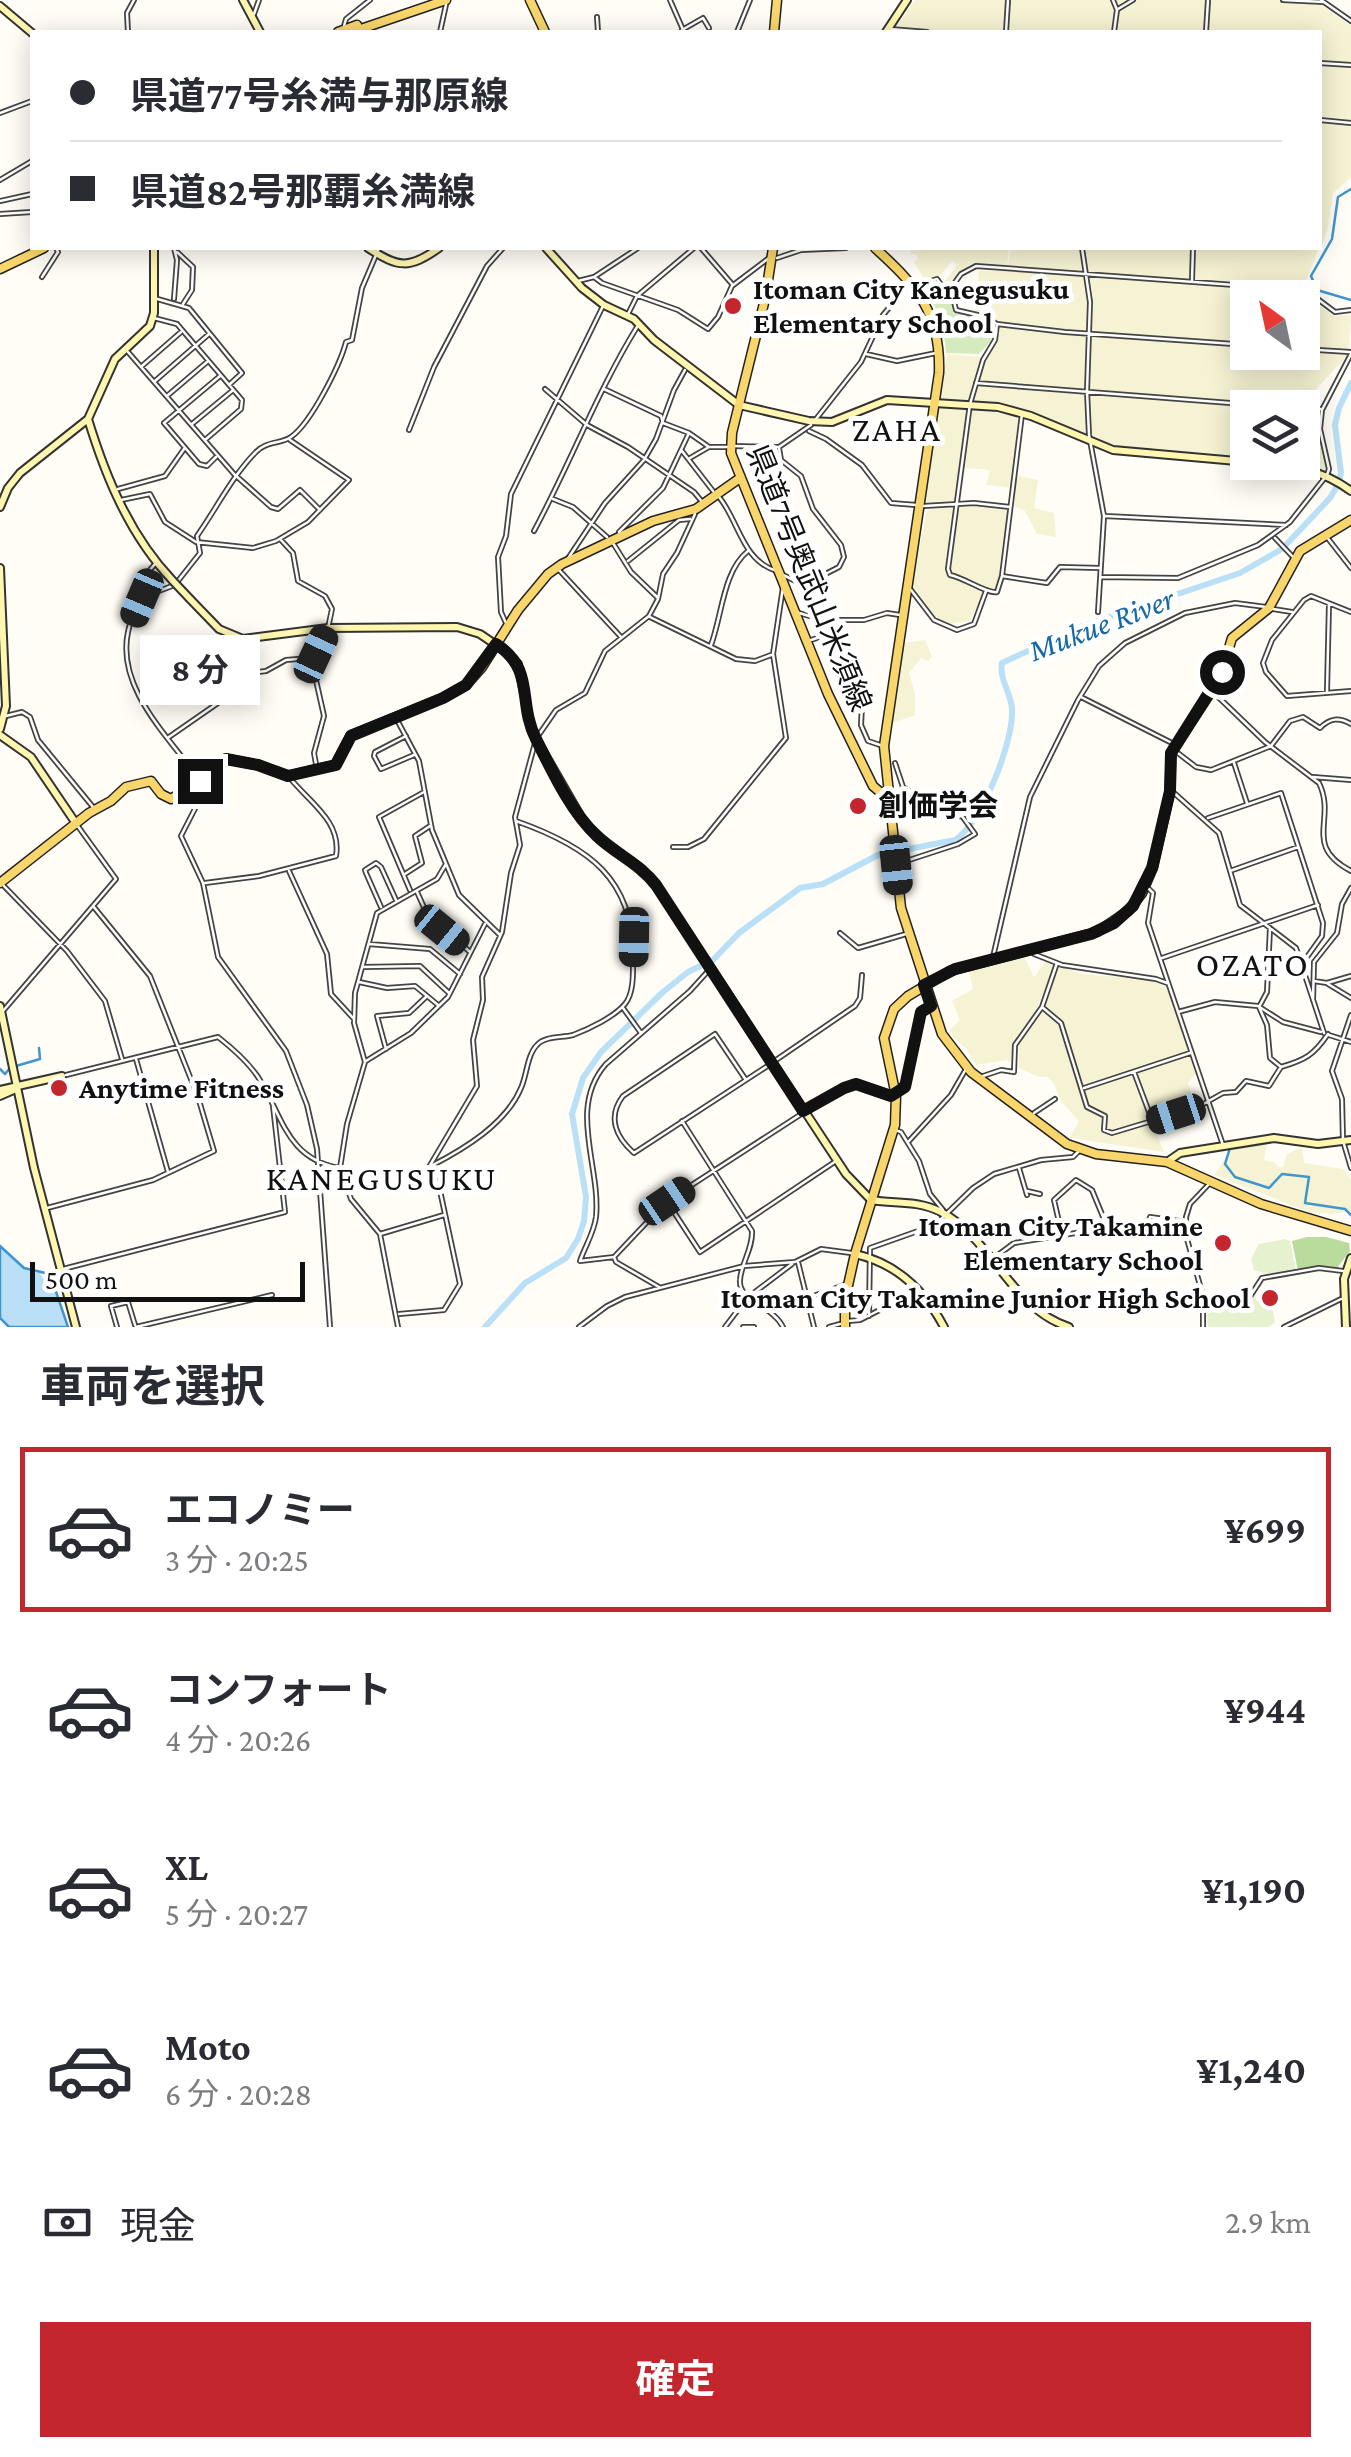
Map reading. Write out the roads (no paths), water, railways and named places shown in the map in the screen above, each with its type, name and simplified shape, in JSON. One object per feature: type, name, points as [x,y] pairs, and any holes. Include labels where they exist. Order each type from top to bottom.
[{"type":"main road","points":[[351,30],[431,0]]},
{"type":"main road","points":[[352,30],[447,0]]},
{"type":"main road","points":[[530,0],[544,30]]},
{"type":"main road","points":[[774,30],[776,0]]},
{"type":"main road","points":[[0,266],[30,249]]},
{"type":"main road","points":[[0,266],[39,250]]},
{"type":"main road","name":"県道7号奥武山米須線","points":[[773,250],[730,446],[806,641],[873,786],[888,792]]},
{"type":"main road","name":"県道7号奥武山米須線","points":[[880,250],[912,285],[932,316],[940,353],[884,746],[895,863],[908,934],[945,1041],[966,1068],[1054,1136],[1080,1150],[1167,1162],[1261,1204],[1351,1231]]},
{"type":"main road","points":[[0,883],[74,822],[126,787],[148,780],[171,799],[226,759],[288,776],[336,765],[351,736],[466,685],[507,624],[558,567],[654,521],[678,518],[740,478]]},
{"type":"main road","points":[[845,1325],[855,1254],[895,1130],[895,1093],[886,1054],[886,1028],[898,1004],[950,970],[1108,926],[1128,911],[1145,886],[1170,791],[1174,747],[1212,691],[1232,638],[1269,608],[1290,555],[1351,520]]},
{"type":"street","points":[[126,0],[130,5]]},
{"type":"street","points":[[126,30],[126,18],[134,0]]},
{"type":"street","points":[[243,0],[259,30]]},
{"type":"street","points":[[254,16],[258,0]]},
{"type":"street","points":[[346,30],[346,19],[370,0]]},
{"type":"street","points":[[440,30],[447,0]]},
{"type":"street","points":[[738,30],[750,0]]},
{"type":"street","points":[[888,30],[907,0]]},
{"type":"street","points":[[1006,30],[1008,0]]},
{"type":"street","points":[[1113,0],[1117,10],[1114,30]]},
{"type":"street","points":[[1117,10],[1133,0]]},
{"type":"street","points":[[1206,30],[1208,0]]},
{"type":"street","points":[[1283,0],[1323,1],[1351,21]]},
{"type":"street","points":[[670,1],[683,30]]},
{"type":"street","points":[[0,6],[30,31]]},
{"type":"street","points":[[596,16],[598,30]]},
{"type":"street","points":[[685,30],[703,18],[710,28]]},
{"type":"street","points":[[1322,63],[1351,65]]},
{"type":"street","points":[[0,113],[30,102]]},
{"type":"street","points":[[1322,120],[1351,123]]},
{"type":"street","points":[[0,180],[30,163]]},
{"type":"street","points":[[0,201],[30,194]]},
{"type":"street","points":[[0,214],[30,212]]},
{"type":"street","points":[[42,277],[58,250]]},
{"type":"street","points":[[0,507],[20,473],[88,419],[110,366],[146,332],[154,318],[154,250]]},
{"type":"street","points":[[174,301],[176,250]]},
{"type":"street","points":[[176,250],[193,267],[192,290],[184,304]]},
{"type":"street","points":[[196,542],[262,446],[289,439],[312,412],[346,342],[352,340],[362,288],[378,250],[397,264],[408,264],[434,250]]},
{"type":"street","points":[[408,430],[434,366],[477,283],[502,250]]},
{"type":"street","points":[[548,250],[576,282],[604,304],[639,323],[654,340],[738,405],[814,422],[841,421],[881,400],[970,404],[1023,413],[1122,452],[1230,461]]},
{"type":"street","points":[[576,282],[594,277],[635,250]]},
{"type":"street","points":[[628,316],[638,296],[692,250]]},
{"type":"street","points":[[703,250],[733,285]]},
{"type":"street","points":[[594,277],[678,310],[708,329],[733,285],[764,260],[801,250]]},
{"type":"street","points":[[1082,250],[1088,274],[1091,334],[1087,391],[1090,442],[1104,516],[1098,612]]},
{"type":"street","points":[[1192,282],[1194,250]]},
{"type":"street","points":[[950,288],[961,274],[976,266],[1289,289],[1311,294],[1334,312],[1351,310]]},
{"type":"street","points":[[689,459],[709,447],[780,446],[806,430],[864,353],[883,315],[912,285],[936,280],[950,288]]},
{"type":"street","points":[[950,288],[956,310],[998,324],[1230,344]]},
{"type":"street","points":[[154,298],[184,304],[210,334],[242,373],[228,384]]},
{"type":"street","points":[[507,624],[500,612],[498,557],[506,536],[511,494],[604,304]]},
{"type":"street","points":[[154,318],[171,322],[183,331],[242,400],[241,409],[204,441]]},
{"type":"street","points":[[534,531],[639,323]]},
{"type":"street","points":[[998,324],[970,404],[948,572],[986,590],[998,592],[1002,576],[1023,413]]},
{"type":"street","points":[[140,367],[183,331]]},
{"type":"street","points":[[154,382],[210,334]]},
{"type":"street","points":[[125,349],[217,456],[275,509],[300,490],[321,511]]},
{"type":"street","points":[[1101,576],[1178,578],[1275,537],[1286,526],[1329,476],[1320,429],[1322,410],[1351,353],[1320,350]]},
{"type":"street","points":[[864,353],[897,361],[940,353]]},
{"type":"street","points":[[166,396],[208,361]]},
{"type":"street","points":[[567,561],[605,503],[644,460],[688,364]]},
{"type":"street","points":[[217,456],[203,466],[164,424],[221,375]]},
{"type":"street","points":[[975,383],[1230,403]]},
{"type":"street","points":[[430,1167],[477,1086],[473,1040],[483,1000],[482,977],[501,936],[508,886],[520,845],[515,821],[536,740],[556,710],[584,693],[602,655],[648,616],[658,598],[662,574],[700,506],[694,492],[587,425],[544,389]]},
{"type":"street","points":[[191,426],[233,390]]},
{"type":"street","points":[[604,390],[651,409],[661,416],[663,423]]},
{"type":"street","points":[[88,419],[133,529],[156,562],[219,629],[244,639],[328,628],[457,628],[480,634],[512,657],[522,672],[527,715],[536,740],[586,824],[650,877],[837,1160],[871,1200],[913,1202],[947,1215]]},
{"type":"street","points":[[663,423],[689,433],[709,447]]},
{"type":"street","points":[[806,430],[862,465],[891,503],[945,506],[957,502],[1012,508]]},
{"type":"street","points":[[615,539],[669,478],[689,433]]},
{"type":"street","points":[[120,500],[150,494],[164,522],[196,542],[253,548],[280,539],[321,511],[348,480],[289,439]]},
{"type":"street","points":[[682,450],[728,509],[749,550],[767,568],[804,585],[839,566],[844,557],[834,534],[813,509],[801,476],[781,460],[780,446]]},
{"type":"street","points":[[114,490],[164,476],[185,448]]},
{"type":"street","points":[[1320,473],[1349,490]]},
{"type":"street","points":[[552,498],[573,507],[615,539],[626,563],[658,598]]},
{"type":"street","points":[[1104,516],[1286,526]]},
{"type":"street","points":[[626,563],[678,518],[692,519]]},
{"type":"street","points":[[1326,535],[1351,568]]},
{"type":"street","points":[[1275,537],[1290,555]]},
{"type":"street","points":[[280,539],[293,553],[298,581],[326,596],[331,604],[328,628],[311,658],[324,716],[314,753],[318,769]]},
{"type":"street","points":[[142,598],[168,590],[189,570],[200,553],[196,542]]},
{"type":"street","points":[[710,646],[732,574],[749,550]]},
{"type":"street","points":[[156,562],[149,571],[128,633],[127,657],[142,704],[204,791],[181,836],[204,883],[218,956],[286,1051],[312,1120],[330,1327]]},
{"type":"street","points":[[1002,576],[1047,583],[1066,565],[1102,568]]},
{"type":"street","points":[[558,567],[622,638]]},
{"type":"street","points":[[0,568],[0,732],[31,756],[116,879],[61,946],[1,1008],[16,1088],[76,1327]]},
{"type":"street","points":[[672,847],[704,839],[786,738],[772,654],[784,586]]},
{"type":"street","points":[[906,586],[927,614],[957,630],[974,624],[986,590]]},
{"type":"street","points":[[1351,612],[1312,596],[1292,612],[1266,651],[1263,666],[1286,696],[1351,691]]},
{"type":"street","points":[[994,959],[1030,797],[1080,696],[1109,655],[1160,623],[1218,605],[1246,603],[1292,612]]},
{"type":"street","points":[[1326,692],[1329,604]]},
{"type":"street","points":[[795,612],[822,620],[902,615]]},
{"type":"street","points":[[648,616],[744,661],[772,654]]},
{"type":"street","points":[[806,641],[820,637],[841,654],[848,668],[848,680],[862,705],[862,726],[868,741],[884,746]]},
{"type":"street","points":[[169,737],[218,703],[234,674],[266,671],[286,660],[311,658]]},
{"type":"street","points":[[1212,691],[1271,746],[1312,777],[1324,793],[1324,846],[1332,860],[1351,872]]},
{"type":"street","points":[[1080,696],[1174,747],[1199,769],[1211,770],[1271,746],[1290,721],[1304,717],[1318,728],[1337,719],[1351,724]]},
{"type":"street","points":[[2,716],[22,712],[30,716],[38,740],[95,809]]},
{"type":"street","points":[[394,716],[415,754],[432,826],[460,898],[501,936]]},
{"type":"street","points":[[406,736],[374,754],[379,768],[415,754]]},
{"type":"street","points":[[1234,762],[1247,804]]},
{"type":"street","points":[[895,763],[903,787],[949,817],[962,816],[975,834],[958,844],[895,863]]},
{"type":"street","points":[[204,883],[332,858],[338,849],[332,826],[324,812],[309,802],[288,776]]},
{"type":"street","points":[[1312,777],[1351,780]]},
{"type":"street","points":[[889,804],[896,802],[903,787]]},
{"type":"street","points":[[1170,791],[1219,833],[1239,903],[1292,942],[1302,960],[1312,1001],[1326,1033]]},
{"type":"street","points":[[426,792],[379,817],[403,875],[427,914],[470,952]]},
{"type":"street","points":[[1207,820],[1282,793],[1324,930],[1301,965]]},
{"type":"street","points":[[430,1167],[478,1140],[508,1107],[521,1090],[537,1045],[590,1028],[623,1007],[630,995],[634,937],[612,880],[583,852],[515,821]]},
{"type":"street","points":[[403,875],[422,864],[414,836],[432,826]]},
{"type":"street","points":[[1229,872],[1300,847]]},
{"type":"street","points":[[382,908],[365,870],[376,863],[382,866],[396,900]]},
{"type":"street","points":[[398,1327],[380,1234],[352,1198],[340,1168],[347,1124],[365,1062],[354,1019],[361,967],[375,917],[382,908],[438,879],[446,864]]},
{"type":"street","points":[[288,869],[327,954],[331,994],[354,1019]]},
{"type":"street","points":[[0,883],[61,946],[105,1001],[122,1060]]},
{"type":"street","points":[[1145,886],[1153,894],[1147,918],[1224,1146]]},
{"type":"street","points":[[1312,1001],[1315,958],[1338,933],[1342,904],[1351,888]]},
{"type":"street","points":[[1160,958],[1269,925],[1318,905]]},
{"type":"street","points":[[46,1208],[168,1173],[214,1151],[150,976],[93,906]]},
{"type":"street","points":[[365,1062],[412,1033],[450,994],[486,923]]},
{"type":"street","points":[[1269,925],[1266,992],[1260,1007],[1270,1044],[1268,1054],[1281,1067]]},
{"type":"street","points":[[840,933],[858,948],[908,934]]},
{"type":"street","points":[[368,944],[430,949],[460,974]]},
{"type":"street","points":[[1030,950],[1057,963],[1156,978],[1168,984]]},
{"type":"street","points":[[980,1079],[992,1072],[1014,1072],[1015,1046],[1042,1006],[1057,963]]},
{"type":"street","points":[[361,967],[420,966],[450,994]]},
{"type":"street","points":[[711,968],[600,1070],[587,1109],[596,1206],[594,1230],[580,1260],[614,1257],[667,1201],[844,1088],[856,1084],[895,1093],[906,1085],[921,1012],[931,1006]]},
{"type":"street","points":[[746,1080],[716,1034],[623,1096],[615,1110],[617,1134],[634,1153],[682,1121],[746,1080],[772,1063],[852,1009],[860,998],[862,975]]},
{"type":"street","points":[[1326,983],[1351,976]]},
{"type":"street","points":[[1313,981],[1326,983],[1351,998]]},
{"type":"street","points":[[358,982],[387,988],[416,986],[439,1006]]},
{"type":"street","points":[[386,1050],[377,1016],[409,1013],[427,996]]},
{"type":"street","points":[[1178,1012],[1215,1002],[1260,1007],[1283,1022],[1351,1042]]},
{"type":"street","points":[[1042,1006],[1061,1023],[1087,1107],[1105,1116],[1106,1131],[1118,1134],[1223,1093],[1236,1092],[1246,1082],[1269,1086],[1281,1067],[1315,1053],[1326,1033]]},
{"type":"street","points":[[623,1007],[640,1032]]},
{"type":"street","points":[[1351,1015],[1332,1070],[1342,1099],[1351,1168]]},
{"type":"street","points":[[0,1093],[218,1038],[252,1068],[289,1136],[305,1155],[318,1164],[340,1168]]},
{"type":"street","points":[[1082,1089],[1192,1052]]},
{"type":"street","points":[[135,1057],[168,1173]]},
{"type":"street","points":[[908,1143],[951,1094],[966,1068]]},
{"type":"street","points":[[1134,1072],[1153,1122]]},
{"type":"street","points":[[1028,1117],[1055,1100]]},
{"type":"street","points":[[61,1269],[285,1212],[274,1103]]},
{"type":"street","points":[[682,1121],[753,1235],[740,1281],[747,1298],[772,1311],[782,1327]]},
{"type":"street","points":[[895,1130],[908,1143],[930,1194],[947,1215],[1046,1322],[1070,1327]]},
{"type":"street","points":[[1167,1162],[1173,1155],[1274,1138],[1318,1144],[1347,1140]]},
{"type":"street","points":[[869,1316],[870,1248],[935,1226],[984,1178],[1053,1158],[1073,1158],[1080,1150]]},
{"type":"street","points":[[667,1201],[700,1252],[837,1160]]},
{"type":"street","points":[[1018,1166],[1026,1193],[1040,1194]]},
{"type":"street","points":[[395,1314],[444,1310],[460,1284],[439,1186],[430,1167]]},
{"type":"street","points":[[1062,1235],[1054,1200],[1076,1180],[1092,1190],[1106,1226]]},
{"type":"street","points":[[1204,1327],[1203,1296],[1186,1222],[1190,1204],[1211,1181]]},
{"type":"street","points":[[380,1234],[446,1214]]},
{"type":"street","points":[[992,1260],[1014,1242],[1149,1221],[1150,1216],[1186,1222]]},
{"type":"street","points":[[725,1327],[747,1298],[796,1261],[821,1249],[870,1258],[890,1268],[918,1290],[944,1327]]},
{"type":"street","points":[[614,1257],[616,1262],[660,1288]]},
{"type":"street","points":[[1346,1327],[1343,1299],[1345,1272],[1351,1258]]},
{"type":"street","points":[[579,1327],[616,1300],[744,1266],[796,1261]]},
{"type":"street","points":[[796,1261],[814,1327]]},
{"type":"street","points":[[1251,1295],[1262,1278],[1320,1268],[1345,1272]]},
{"type":"street","points":[[772,1311],[848,1284]]},
{"type":"street","points":[[829,1327],[869,1316],[918,1290]]},
{"type":"street","points":[[127,1294],[136,1327],[272,1295]]},
{"type":"street","points":[[1284,1327],[1343,1299]]},
{"type":"street","points":[[117,1327],[111,1306],[128,1302]]},
{"type":"street","points":[[743,1327],[754,1327]]},
{"type":"water","points":[[0,1246],[24,1268],[50,1274],[68,1327],[9,1327],[0,1318]]},
{"type":"waterway","points":[[1351,189],[1338,197],[1332,239],[1311,276],[1317,290],[1351,300]]},
{"type":"waterway","name":"Mukue River","points":[[485,1327],[525,1283],[566,1258],[578,1239],[586,1197],[572,1114],[583,1078],[601,1052],[663,992],[688,972],[713,960],[739,933],[800,888],[823,884],[878,855],[955,840],[965,831],[985,800],[1008,741],[1012,709],[1002,663],[1077,628],[1240,573],[1282,549],[1339,483],[1335,425],[1351,383]]},
{"type":"waterway","points":[[16,1066],[40,1059],[39,1048]]},
{"type":"waterway","points":[[0,1069],[5,1074],[10,1068]]},
{"type":"waterway","points":[[1230,1148],[1225,1164],[1235,1177],[1269,1188],[1282,1174],[1309,1177],[1305,1203],[1345,1209],[1351,1215]]},
{"type":"place","name":"Itoman City Kanegusuku Elementary School","points":[[733,306]]},
{"type":"place","name":"創価学会","points":[[858,806]]},
{"type":"place","name":"Anytime Fitness","points":[[59,1088]]},
{"type":"place","name":"Itoman City Takamine Elementary School","points":[[1223,1243]]},
{"type":"place","name":"Itoman City Takamine Junior High School","points":[[1270,1298]]},
{"type":"district","name":"ZAHA","points":[[897,429]]},
{"type":"district","name":"OZATO","points":[[1253,964]]},
{"type":"district","name":"KANEGUSUKU","points":[[382,1178]]}]
